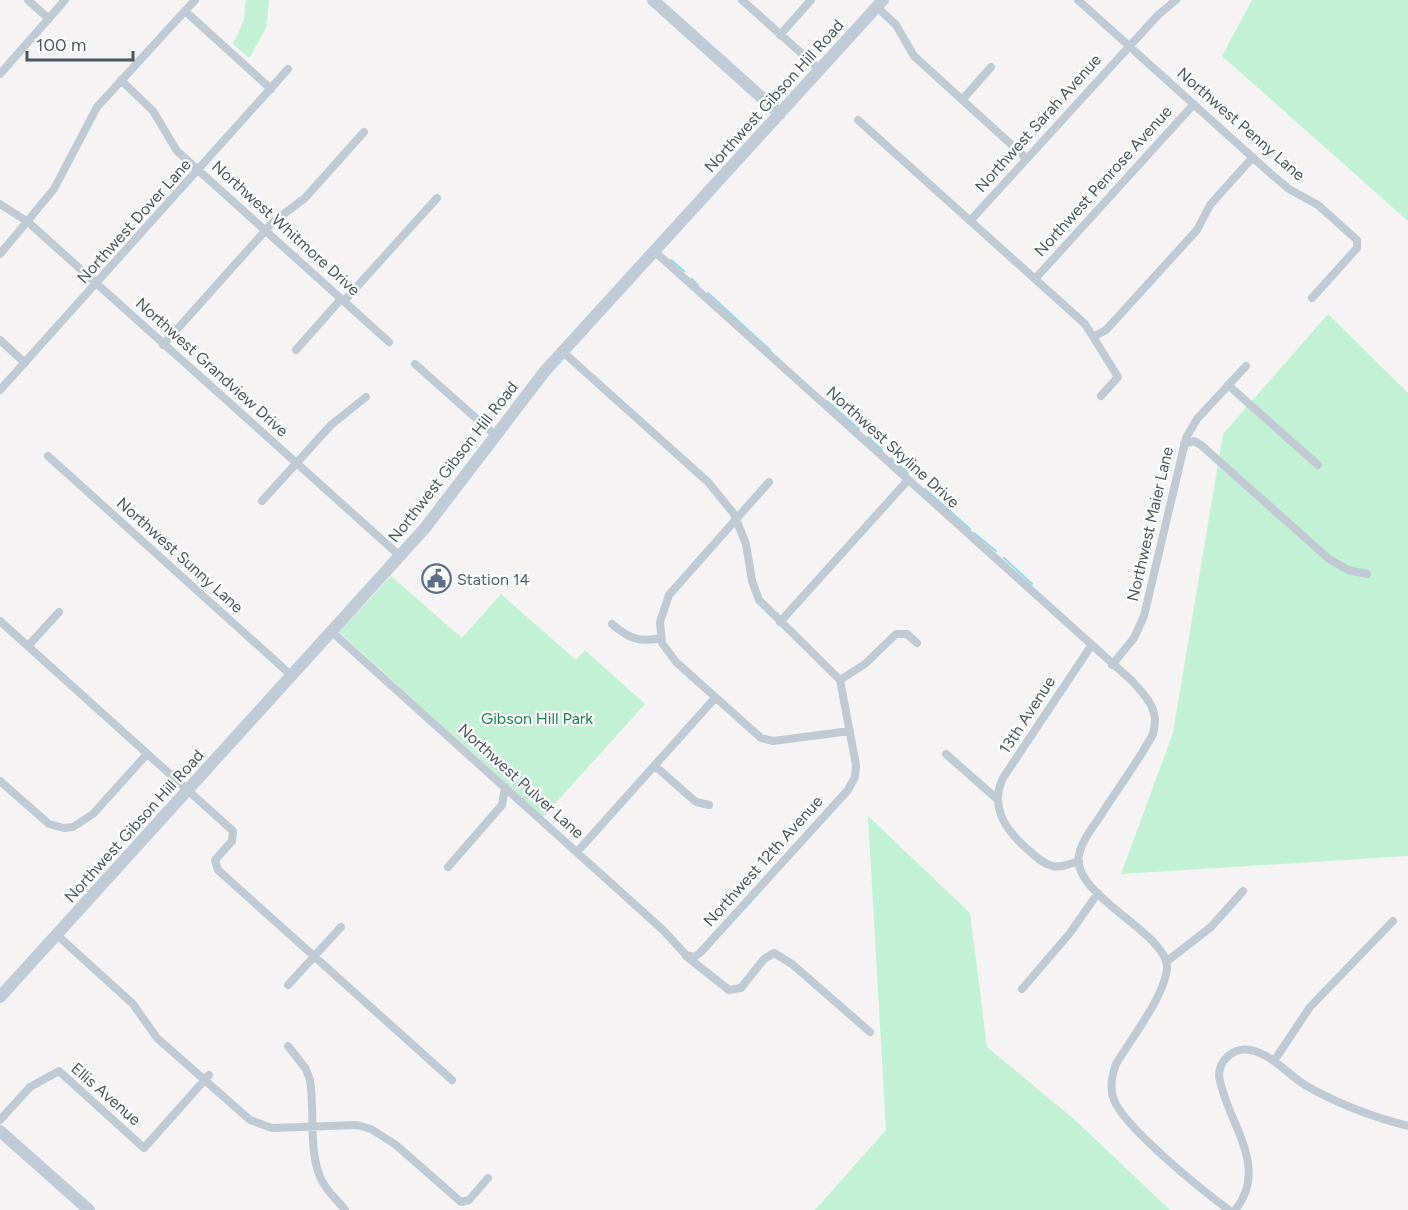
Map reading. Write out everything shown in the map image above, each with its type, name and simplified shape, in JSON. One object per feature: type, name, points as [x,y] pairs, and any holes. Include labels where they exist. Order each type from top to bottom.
[{"type":"main road","points":[[653,0],[780,114]]},
{"type":"main road","name":"Northwest Gibson Hill Road","points":[[0,997],[400,556],[444,505],[495,435],[563,352],[880,4]]},
{"type":"main road","points":[[0,1131],[89,1210]]},
{"type":"street","points":[[28,0],[49,19]]},
{"type":"street","points":[[0,74],[65,0]]},
{"type":"street","points":[[0,254],[54,189],[86,123],[121,80],[195,0]]},
{"type":"street","points":[[742,0],[820,70]]},
{"type":"street","points":[[780,35],[811,0]]},
{"type":"street","name":"Northwest Penny Lane","points":[[1078,0],[1289,189],[1318,205],[1357,240],[1357,248],[1312,298]]},
{"type":"street","name":"Northwest Sarah Avenue","points":[[970,220],[1129,45],[1176,0]]},
{"type":"street","points":[[880,4],[896,25],[914,56],[1026,158]]},
{"type":"street","points":[[185,11],[271,89]]},
{"type":"street","points":[[962,100],[992,67]]},
{"type":"street","name":"Northwest Dover Lane","points":[[0,390],[199,171],[288,69]]},
{"type":"street","name":"Northwest Whitmore Drive","points":[[121,80],[153,111],[162,123],[167,138],[199,171],[389,342]]},
{"type":"street","name":"Northwest Penrose Avenue","points":[[1035,279],[1194,104]]},
{"type":"street","points":[[858,120],[1085,324],[1095,336],[1106,360],[1118,377],[1101,396]]},
{"type":"street","points":[[164,345],[265,231],[304,198],[364,132]]},
{"type":"street","points":[[1095,336],[1106,330],[1197,230],[1210,206],[1253,157]]},
{"type":"street","points":[[296,350],[437,198]]},
{"type":"street","name":"Northwest Grandview Drive","points":[[0,204],[28,222],[400,556]]},
{"type":"street","name":"Northwest Skyline Drive","points":[[654,251],[1148,699],[1156,714],[1156,724],[1145,749],[1087,837],[1079,861]]},
{"type":"street","points":[[0,340],[25,363]]},
{"type":"street","points":[[563,352],[716,490],[736,520],[746,544],[755,592],[767,610],[840,680],[850,731],[768,740],[755,734],[676,662],[661,638],[660,622],[665,601],[736,520],[769,482]]},
{"type":"street","points":[[415,364],[495,435]]},
{"type":"street","name":"Northwest Maier Lane","points":[[1112,665],[1130,644],[1144,616],[1184,444],[1197,419],[1246,366]]},
{"type":"street","points":[[1228,385],[1318,465]]},
{"type":"street","points":[[262,501],[331,425],[366,398]]},
{"type":"street","points":[[1184,444],[1194,441],[1201,445],[1329,559],[1348,570],[1367,574]]},
{"type":"street","name":"Northwest Sunny Lane","points":[[48,456],[292,676]]},
{"type":"street","points":[[780,622],[908,480]]},
{"type":"street","points":[[28,646],[59,612]]},
{"type":"street","points":[[0,621],[233,831],[232,841],[215,860],[218,870],[452,1080]]},
{"type":"street","points":[[612,624],[634,640],[661,638]]},
{"type":"street","name":"Northwest Pulver Lane","points":[[332,632],[663,930],[686,956],[729,990],[741,988],[764,959],[774,953],[792,964],[870,1032]]},
{"type":"street","points":[[840,680],[865,664],[896,634],[907,634],[917,643]]},
{"type":"street","name":"13th Avenue","points":[[997,801],[1003,778],[1091,646]]},
{"type":"street","points":[[577,852],[715,698]]},
{"type":"street","name":"Northwest 12th Avenue","points":[[686,956],[694,957],[700,953],[848,790],[856,768],[850,731]]},
{"type":"street","points":[[0,781],[49,824],[64,828],[73,827],[93,814],[147,754]]},
{"type":"street","points":[[946,754],[997,801],[1010,832],[1038,858],[1058,866],[1079,861],[1081,870],[1098,893],[1152,942],[1167,962],[1166,977],[1160,990],[1112,1074],[1112,1096],[1121,1112],[1137,1130],[1229,1210]]},
{"type":"street","points":[[655,766],[696,802],[709,805]]},
{"type":"street","points":[[448,867],[502,805],[505,787]]},
{"type":"street","points":[[1167,962],[1211,927],[1243,891]]},
{"type":"street","points":[[1022,989],[1070,933],[1098,893]]},
{"type":"street","points":[[1274,1061],[1310,1007],[1393,921]]},
{"type":"street","points":[[288,985],[341,927]]},
{"type":"street","points":[[57,935],[133,1004],[157,1038],[207,1078],[239,1112],[261,1126],[357,1125],[379,1133],[461,1202],[469,1200],[489,1178]]},
{"type":"street","points":[[288,1046],[308,1073],[316,1158],[321,1180],[345,1210]]},
{"type":"street","points":[[1234,1210],[1247,1191],[1249,1167],[1220,1081],[1220,1067],[1227,1056],[1245,1050],[1274,1061],[1311,1088],[1379,1117],[1408,1126]]},
{"type":"street","name":"Ellis Avenue","points":[[0,1120],[30,1087],[59,1071],[144,1148],[207,1078]]},
{"type":"green space","points":[[246,0],[269,0],[266,28],[249,58],[233,44],[244,20]]},
{"type":"green space","points":[[1252,0],[1408,0],[1408,221],[1222,56]]},
{"type":"green space","points":[[1328,314],[1408,393],[1408,856],[1121,874],[1173,733],[1223,434]]},
{"type":"green space","name":"Gibson Hill Park","points":[[391,576],[462,638],[501,594],[576,660],[585,650],[645,704],[543,817],[339,632]]},
{"type":"green space","points":[[868,816],[970,913],[987,1047],[1075,1120],[1170,1210],[815,1210],[886,1130]]},
{"type":"waterway","points":[[671,260],[684,271]]},
{"type":"waterway","points":[[692,279],[698,285]]},
{"type":"waterway","points":[[708,293],[770,350]]},
{"type":"waterway","points":[[827,401],[859,429]]},
{"type":"waterway","points":[[868,437],[882,450]]},
{"type":"waterway","points":[[891,458],[908,473]]},
{"type":"waterway","points":[[925,489],[970,529]]},
{"type":"waterway","points":[[974,533],[996,551]]},
{"type":"waterway","points":[[1004,558],[1032,584]]},
{"type":"place","name":"Station 14","points":[[436,579]]}]
